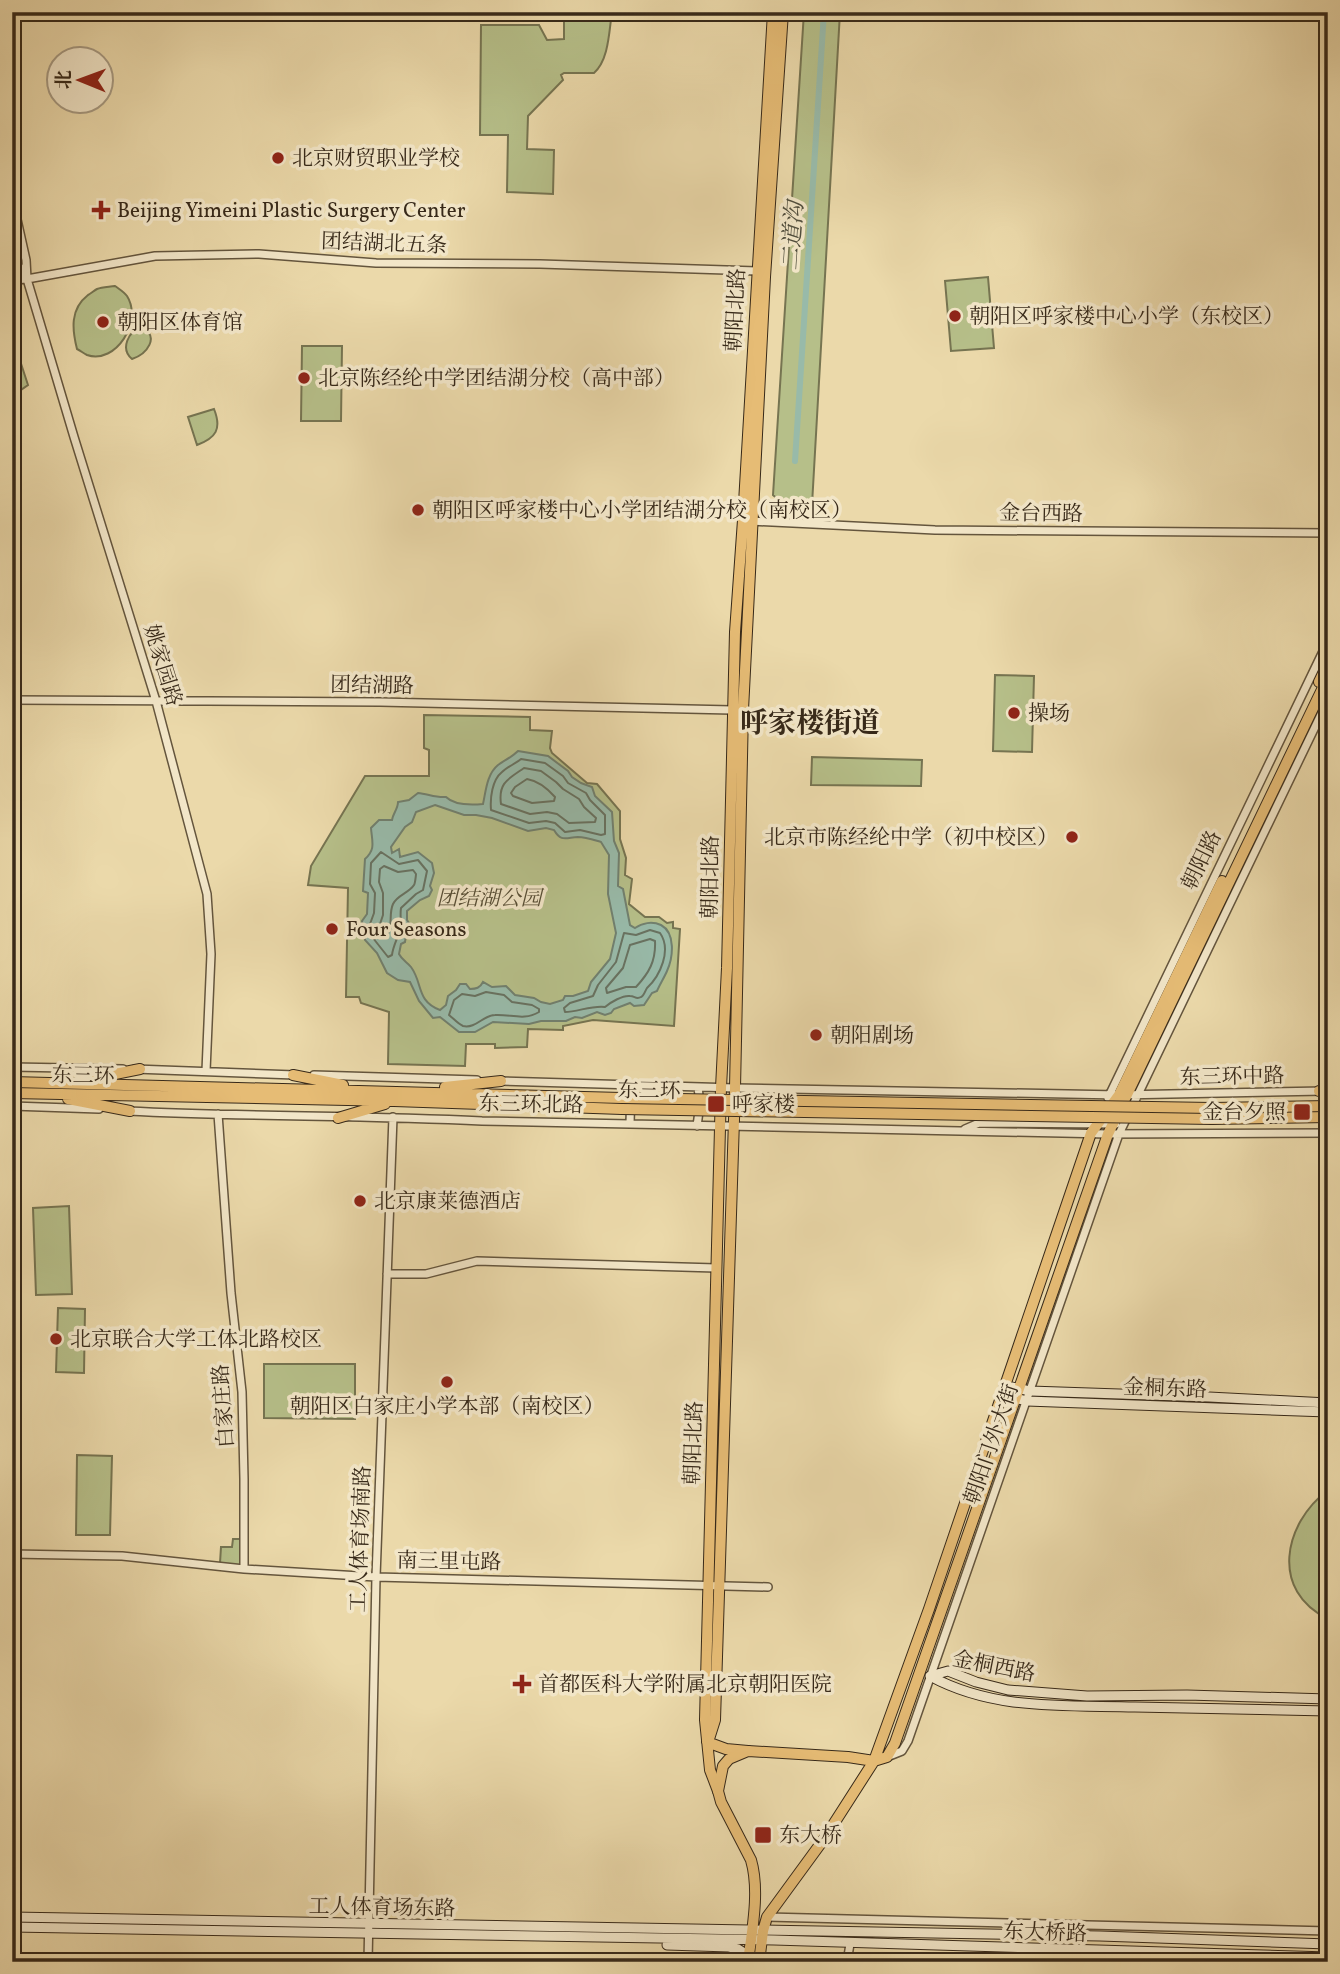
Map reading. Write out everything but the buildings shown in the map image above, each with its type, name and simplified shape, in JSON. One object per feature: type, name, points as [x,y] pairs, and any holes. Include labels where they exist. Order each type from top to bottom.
[{"type":"main road","name":"朝阳北路","points":[[714,1585],[724,1477],[748,521],[757,271],[773,12]]},
{"type":"main road","name":"朝阳北路","points":[[751,1935],[754,1869],[724,1811],[710,1770],[707,1742],[715,1720],[716,1268],[735,632],[748,521],[783,12]]},
{"type":"main road","name":"朝阳路","points":[[1118,1095],[1328,663]]},
{"type":"main road","name":"朝阳路","points":[[1118,1095],[1328,677]]},
{"type":"main road","points":[[66,1083],[140,1069]]},
{"type":"main road","points":[[293,1075],[368,1090]]},
{"type":"main road","points":[[413,1091],[501,1081]]},
{"type":"main road","name":"东三环","points":[[12,1082],[1328,1117]]},
{"type":"main road","name":"东三环","points":[[12,1093],[622,1109],[1212,1113],[1328,1106]]},
{"type":"main road","points":[[44,1094],[130,1111]]},
{"type":"main road","name":"朝阳门外大街","points":[[767,1917],[874,1761],[929,1609],[1091,1129],[1118,1095]]},
{"type":"main road","name":"朝阳门外大街","points":[[874,1761],[887,1757],[901,1731],[1015,1391],[1110,1129],[1118,1095]]},
{"type":"main road","points":[[338,1118],[394,1101]]},
{"type":"main road","name":"金桐东路","points":[[1015,1391],[1027,1401],[1328,1412]]},
{"type":"main road","name":"金桐东路","points":[[1001,1395],[1030,1391],[1328,1403]]},
{"type":"main road","name":"金桐西路","points":[[930,1676],[948,1671],[998,1688],[1022,1692],[1328,1699]]},
{"type":"main road","name":"金桐西路","points":[[930,1676],[963,1692],[1022,1704],[1328,1711]]},
{"type":"main road","points":[[707,1742],[748,1751],[848,1756],[874,1761]]},
{"type":"main road","points":[[718,1791],[720,1776],[727,1761],[748,1751]]},
{"type":"main road","name":"工人体育场东路","points":[[12,1917],[657,1939],[751,1935]]},
{"type":"main road","points":[[759,1962],[767,1917]]},
{"type":"main road","name":"工人体育场东路","points":[[12,1927],[751,1935]]},
{"type":"main road","points":[[748,1959],[751,1935],[763,1935]]},
{"type":"main road","name":"东大桥路","points":[[763,1935],[1100,1936],[1328,1944]]},
{"type":"main road","name":"东大桥路","points":[[763,1935],[850,1944],[1328,1957]]},
{"type":"main road","points":[[657,1939],[665,1944],[738,1949],[748,1959]]},
{"type":"street","name":"姚家园路","points":[[12,22],[14,206],[26,260],[27,279],[156,702],[207,894],[211,954],[206,1071]]},
{"type":"street","name":"姚家园路","points":[[12,250],[27,279]]},
{"type":"street","name":"团结湖北五条","points":[[12,280],[155,256],[259,254],[376,263],[540,264],[757,271]]},
{"type":"street","name":"金台西路","points":[[748,521],[935,530],[1328,533]]},
{"type":"street","name":"朝阳路","points":[[1118,1095],[1328,641]]},
{"type":"street","name":"团结湖路","points":[[12,700],[380,702],[732,710]]},
{"type":"street","points":[[1138,1095],[1328,700]]},
{"type":"street","name":"东三环北路","points":[[12,1067],[735,1088]]},
{"type":"street","points":[[630,1124],[631,1085]]},
{"type":"street","points":[[697,1126],[700,1104],[698,1087]]},
{"type":"street","points":[[735,1088],[1118,1095]]},
{"type":"street","points":[[834,1128],[835,1090]]},
{"type":"street","name":"东三环中路","points":[[1118,1095],[1325,1092]]},
{"type":"street","points":[[1081,1124],[1082,1095]]},
{"type":"street","name":"朝阳门外大街","points":[[887,1757],[902,1751],[908,1741],[1119,1134],[1138,1095]]},
{"type":"street","name":"东三环北路","points":[[12,1106],[338,1118],[393,1117],[697,1126],[1091,1129]]},
{"type":"street","name":"白家庄路","points":[[218,1114],[231,1293],[242,1392],[244,1569]]},
{"type":"street","name":"工人体育场南路","points":[[368,1962],[376,1577],[393,1117]]},
{"type":"street","points":[[961,1130],[979,1123],[1081,1124],[1091,1129],[1110,1129],[1124,1124]]},
{"type":"street","points":[[1081,1124],[1091,1129]]},
{"type":"street","points":[[1110,1129],[1119,1134],[1327,1133]]},
{"type":"street","points":[[387,1274],[426,1273],[477,1261],[716,1268]]},
{"type":"street","name":"南三里屯路","points":[[12,1554],[122,1556],[244,1569],[376,1577],[768,1587]]},
{"type":"street","points":[[767,1917],[1328,1931]]},
{"type":"street","points":[[1142,1926],[1157,1939]]},
{"type":"street","points":[[847,1962],[850,1944]]},
{"type":"street","points":[[995,1957],[1183,1962]]},
{"type":"green space","points":[[564,12],[612,12],[603,61],[594,73],[561,75],[563,80],[528,116],[527,149],[554,150],[553,194],[507,192],[508,135],[480,135],[481,25],[539,25],[547,40],[564,39]]},
{"type":"green space","points":[[804,12],[840,12],[812,505],[781,502],[773,495]]},
{"type":"green space","points":[[988,277],[994,348],[951,351],[945,281]]},
{"type":"green space","name":"朝阳区体育馆","points":[[115,286],[127,296],[131,306],[129,328],[124,339],[108,354],[87,355],[77,349],[74,334],[75,313],[82,301],[95,290]]},
{"type":"green space","points":[[142,327],[151,340],[147,349],[132,359],[128,355],[127,341],[133,332]]},
{"type":"green space","points":[[12,336],[28,385],[12,396]]},
{"type":"green space","points":[[302,346],[342,346],[341,421],[301,421]]},
{"type":"green space","points":[[214,409],[216,432],[197,445],[188,417]]},
{"type":"green space","name":"操场","points":[[995,675],[1034,676],[1032,752],[993,751]]},
{"type":"green space","name":"团结湖公园","points":[[424,715],[530,717],[530,730],[552,731],[552,753],[587,783],[597,784],[620,811],[620,839],[626,858],[625,875],[632,879],[629,904],[645,917],[659,917],[667,923],[673,922],[673,928],[680,929],[674,1026],[593,1020],[563,1026],[563,1030],[528,1029],[527,1047],[495,1048],[495,1044],[466,1044],[465,1066],[388,1064],[389,1012],[361,1003],[359,997],[346,997],[348,888],[308,885],[311,866],[365,776],[429,776],[429,750],[424,748]]},
{"type":"green space","points":[[812,757],[922,760],[921,786],[811,785]]},
{"type":"green space","points":[[69,1206],[72,1294],[36,1295],[33,1208]]},
{"type":"green space","points":[[58,1308],[85,1309],[84,1373],[56,1372]]},
{"type":"green space","points":[[264,1364],[355,1364],[355,1419],[264,1418]]},
{"type":"green space","points":[[77,1455],[112,1456],[110,1535],[76,1535]]},
{"type":"green space","points":[[1328,1490],[1328,1619],[1310,1607],[1297,1592],[1289,1557],[1293,1538],[1301,1521],[1313,1504]]},
{"type":"green space","points":[[233,1539],[241,1539],[240,1566],[220,1563],[221,1547],[232,1547]]},
{"type":"water","points":[[518,751],[548,756],[572,777],[592,787],[595,796],[612,812],[614,841],[619,853],[618,886],[623,889],[630,925],[635,928],[654,923],[666,929],[672,946],[671,959],[657,991],[652,993],[644,1005],[634,1006],[630,1003],[605,1015],[597,1012],[566,1021],[529,1024],[493,1022],[475,1032],[459,1032],[440,1017],[433,1018],[419,1001],[410,982],[398,980],[387,973],[377,953],[365,940],[366,931],[363,930],[362,921],[367,914],[368,893],[363,891],[365,859],[371,852],[372,845],[371,828],[379,820],[392,820],[398,802],[409,800],[418,793],[446,797],[463,804],[483,804],[491,773]],"holes":[[[435,805],[464,815],[492,818],[528,831],[546,828],[554,830],[564,838],[581,837],[601,842],[609,855],[608,894],[616,933],[610,959],[591,982],[588,991],[565,996],[563,1000],[550,1004],[515,995],[506,986],[492,987],[483,982],[478,988],[470,989],[466,984],[460,984],[448,996],[446,1005],[440,1010],[423,997],[415,973],[399,954],[407,929],[411,926],[407,920],[407,911],[429,896],[432,890],[432,863],[418,852],[400,857],[399,849],[392,853],[391,847],[405,827],[412,822],[416,812]]]},
{"type":"waterway","name":"二道沟","points":[[795,461],[824,12]]},
{"type":"place","name":"北京财贸职业学校","points":[[278,158]]},
{"type":"place","name":"Beijing Yimeini Plastic Surgery Center","points":[[101,210]]},
{"type":"place","name":"朝阳区呼家楼中心小学（东校区）","points":[[955,316]]},
{"type":"place","name":"朝阳区体育馆","points":[[103,322]]},
{"type":"place","name":"北京陈经纶中学团结湖分校（高中部）","points":[[304,378]]},
{"type":"place","name":"朝阳区呼家楼中心小学团结湖分校（南校区）","points":[[418,510]]},
{"type":"place","name":"操场","points":[[1014,713]]},
{"type":"place","name":"北京市陈经纶中学（初中校区）","points":[[1072,837]]},
{"type":"place","name":"Four Seasons","points":[[332,929]]},
{"type":"place","name":"朝阳剧场","points":[[816,1035]]},
{"type":"place","name":"呼家楼","points":[[716,1104]]},
{"type":"place","name":"金台夕照","points":[[1302,1112]]},
{"type":"place","name":"北京康莱德酒店","points":[[360,1201]]},
{"type":"place","name":"北京联合大学工体北路校区","points":[[56,1339]]},
{"type":"place","name":"朝阳区白家庄小学本部（南校区）","points":[[447,1382]]},
{"type":"place","name":"首都医科大学附属北京朝阳医院","points":[[522,1684]]},
{"type":"place","name":"东大桥","points":[[763,1835]]},
{"type":"district","name":"呼家楼街道","points":[[810,722]]}]
